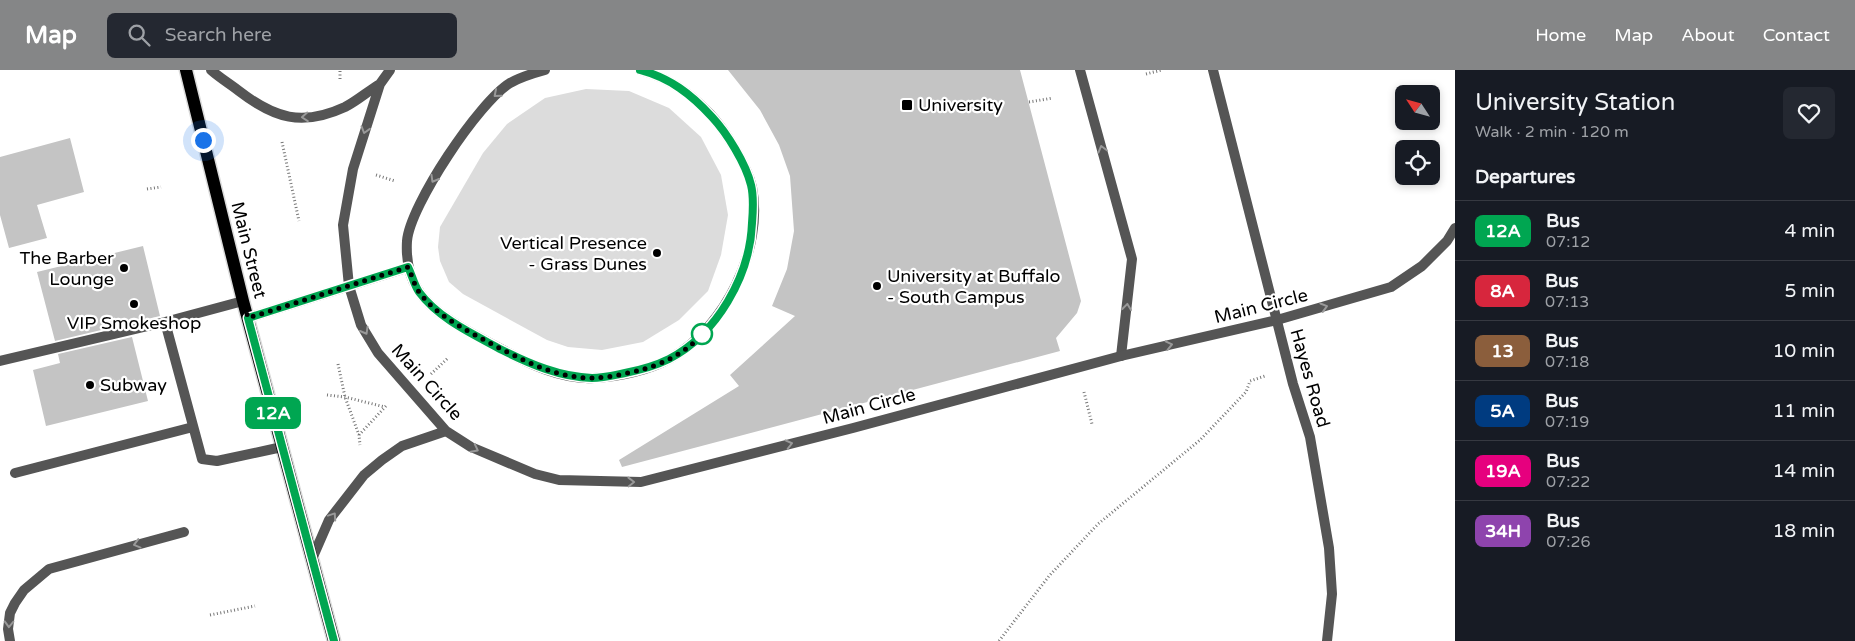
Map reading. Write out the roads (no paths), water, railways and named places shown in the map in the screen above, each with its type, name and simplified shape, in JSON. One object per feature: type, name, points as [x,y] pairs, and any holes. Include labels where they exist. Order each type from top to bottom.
[{"type":"main road","name":"Main Street","points":[[186,70],[248,318],[334,641]]},
{"type":"street","points":[[211,70],[256,104],[272,113],[295,118],[321,116],[346,107],[380,84]]},
{"type":"street","name":"Main Circle","points":[[390,70],[380,84],[353,169],[344,225],[349,286],[361,325],[378,352],[446,431],[471,448],[535,474],[559,480],[641,482],[853,428],[1121,356],[1277,320],[1391,287],[1422,266],[1447,241],[1455,228]]},
{"type":"street","points":[[545,70],[510,83],[494,96],[457,141],[415,214],[407,239],[408,267],[418,291],[438,312],[479,337],[523,360],[575,377],[594,378],[634,372],[656,365],[670,358],[699,338],[710,326],[733,290],[748,256],[752,231],[752,185],[731,142],[719,125],[693,97],[671,82],[640,70]]},
{"type":"street","points":[[1080,70],[1132,259],[1121,356]]},
{"type":"street","name":"Hayes Road","points":[[1213,70],[1277,320],[1310,437],[1324,509],[1329,548],[1332,594],[1328,641]]},
{"type":"street","points":[[248,318],[408,267]]},
{"type":"street","points":[[0,361],[165,322],[244,301]]},
{"type":"street","points":[[165,322],[202,459],[217,461],[282,446]]},
{"type":"street","points":[[15,473],[193,427]]},
{"type":"street","points":[[312,559],[329,520],[364,475],[402,446],[446,431]]},
{"type":"street","points":[[10,641],[8,629],[10,613],[14,603],[24,590],[49,569],[184,532]]},
{"type":"place","name":"University","points":[[907,105]]},
{"type":"place","name":"Vertical Presence - Grass Dunes","points":[[657,253]]},
{"type":"place","name":"The Barber Lounge","points":[[124,268]]},
{"type":"place","name":"University at Buffalo - South Campus","points":[[877,286]]},
{"type":"place","name":"VIP Smokeshop","points":[[134,304]]},
{"type":"place","name":"Subway","points":[[90,385]]}]
